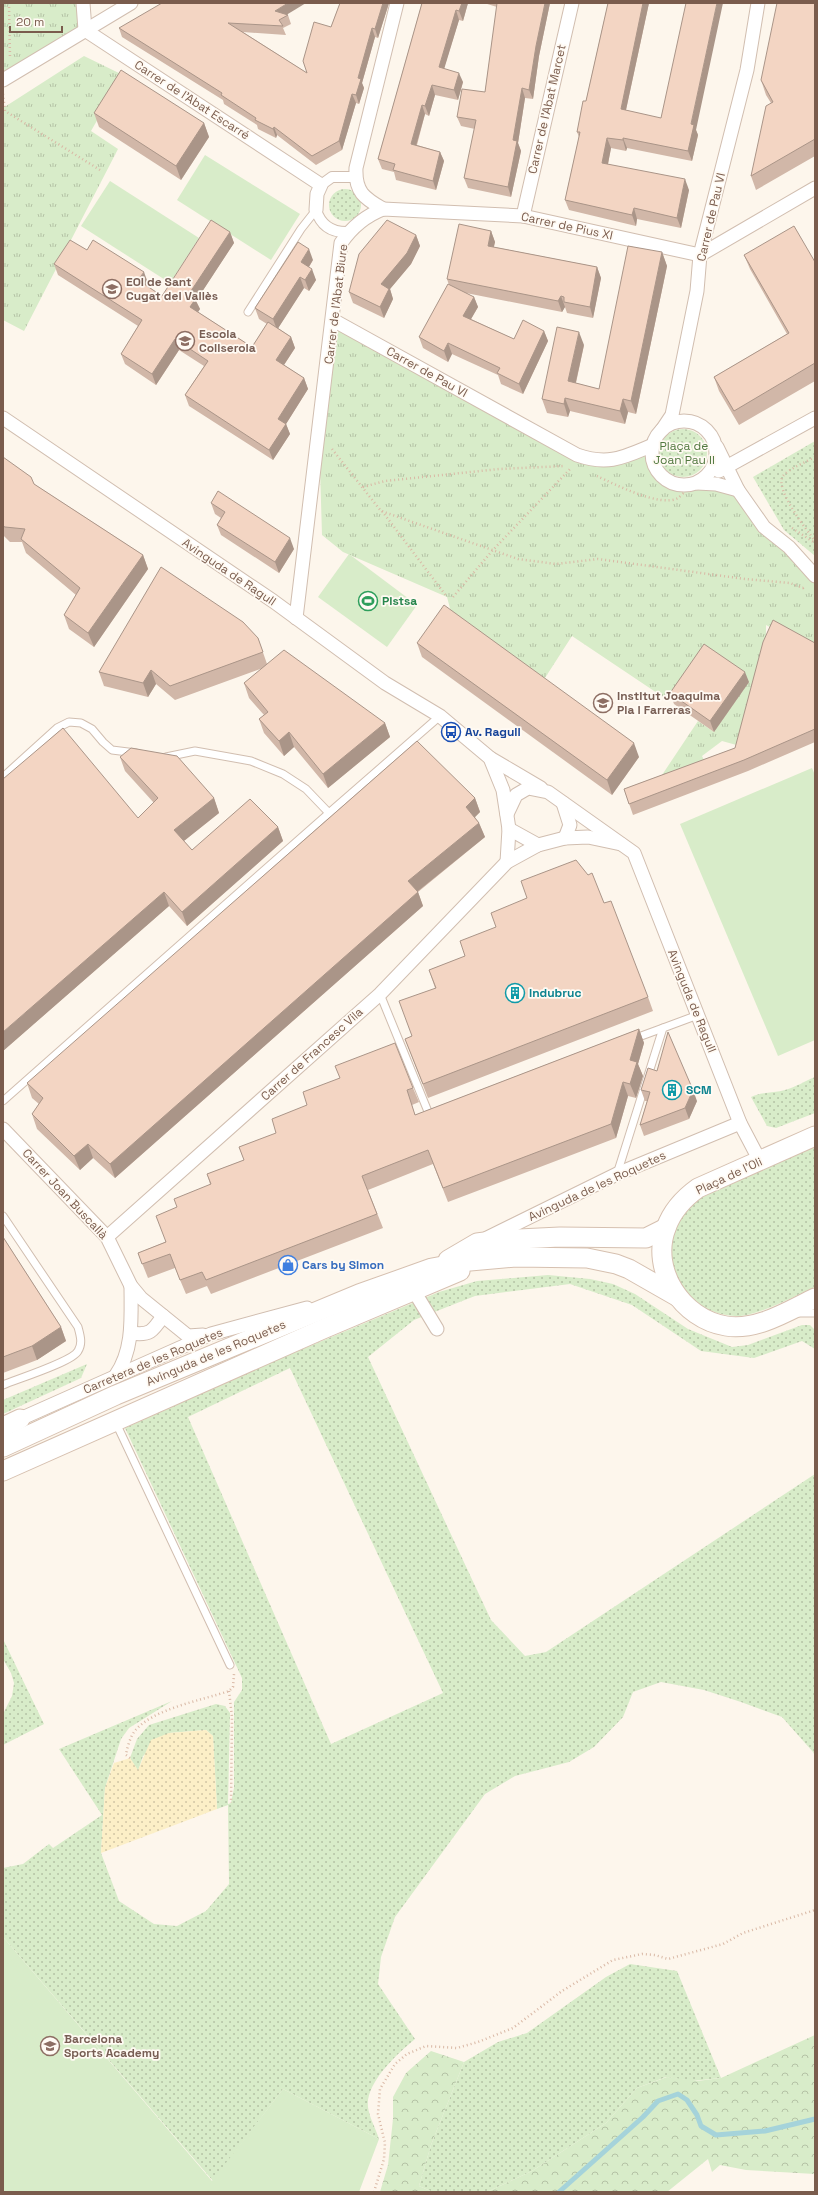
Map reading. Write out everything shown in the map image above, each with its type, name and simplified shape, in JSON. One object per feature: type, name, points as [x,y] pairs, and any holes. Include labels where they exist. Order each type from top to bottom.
[{"type":"main road","name":"Plaça de l'Oli","points":[[815,1136],[694,1191],[683,1200],[666,1228],[662,1248],[665,1272],[678,1297],[691,1311],[703,1318],[726,1326],[758,1323],[815,1298]]},
{"type":"main road","name":"Avinguda de les Roquetes","points":[[432,1268],[477,1243],[523,1238],[646,1238],[666,1228]]},
{"type":"main road","name":"Avinguda de les Roquetes","points":[[3,1447],[116,1396],[359,1294],[432,1268],[470,1261],[548,1256],[602,1261],[635,1272],[678,1297]]},
{"type":"main road","points":[[3,1470],[414,1290],[462,1270],[504,1258]]},
{"type":"street","points":[[83,3],[85,30]]},
{"type":"street","points":[[7,77],[131,3]]},
{"type":"street","points":[[383,210],[362,194],[356,181],[356,168],[397,3]]},
{"type":"street","name":"Carrer de l'Abat Marcet","points":[[523,216],[572,3]]},
{"type":"street","name":"Carrer de Pau VI","points":[[662,430],[672,415],[698,291],[700,255],[747,70],[758,3]]},
{"type":"street","name":"Carrer de l'Abat Escarré","points":[[85,30],[322,185]]},
{"type":"street","points":[[348,232],[330,230],[319,220],[316,210],[317,194],[322,185],[332,177],[356,176]]},
{"type":"street","points":[[700,255],[815,188]]},
{"type":"street","name":"Carrer de Pius XI","points":[[383,210],[523,216],[700,255]]},
{"type":"street","name":"Carrer de l'Abat Biure","points":[[296,618],[333,320],[341,243],[348,232],[364,218],[383,210]]},
{"type":"street","name":"Carrer de Pau VI","points":[[333,320],[565,449],[595,461],[612,460],[654,445]]},
{"type":"street","name":"Avinguda de Ragull","points":[[3,418],[296,618],[385,683],[440,716],[454,726],[490,758]]},
{"type":"street","points":[[697,482],[744,458],[815,418]]},
{"type":"street","points":[[738,490],[716,484],[697,482],[679,485],[669,481],[661,475],[653,460],[654,445],[662,430],[677,422],[688,421],[704,428],[709,432],[738,490],[764,527],[789,547],[812,580]]},
{"type":"street","points":[[697,482],[710,472],[715,463],[715,445]]},
{"type":"street","points":[[738,490],[744,458]]},
{"type":"street","points":[[490,758],[548,792],[621,844]]},
{"type":"street","points":[[490,758],[503,790],[507,814],[509,829],[507,862]]},
{"type":"street","points":[[507,814],[516,795],[528,788],[548,792]]},
{"type":"street","points":[[564,803],[570,825],[565,838]]},
{"type":"street","points":[[509,829],[538,845],[565,838],[588,837],[621,844]]},
{"type":"street","name":"Avinguda de Ragull","points":[[621,844],[634,853],[740,1123],[760,1161]]},
{"type":"street","name":"Carrer de Francesc Vila","points":[[107,1237],[380,994],[507,862],[538,845]]},
{"type":"street","name":"Avinguda de les Roquetes","points":[[477,1243],[617,1174],[740,1123]]},
{"type":"street","name":"Carrer Joan Buscallà","points":[[3,1129],[107,1237],[131,1286],[141,1298],[188,1336],[211,1334]]},
{"type":"street","name":"Carrer Joan Buscallà","points":[[116,1375],[124,1360],[131,1332],[131,1286]]},
{"type":"street","points":[[414,1290],[436,1329]]},
{"type":"street","name":"Carretera de les Roquetes","points":[[12,1423],[116,1375],[211,1334],[359,1294]]},
{"type":"street","points":[[131,1332],[143,1335],[154,1329],[163,1316]]},
{"type":"lane","points":[[248,312],[301,229],[316,210]]},
{"type":"lane","points":[[3,1101],[440,716]]},
{"type":"lane","points":[[3,777],[58,728],[69,722],[81,722],[92,729],[112,750],[145,755]]},
{"type":"lane","points":[[159,757],[195,751],[251,761],[283,774],[306,789],[329,813]]},
{"type":"lane","points":[[380,994],[429,1114],[443,1109]]},
{"type":"lane","points":[[626,1041],[698,1015]]},
{"type":"lane","points":[[617,1174],[663,1028]]},
{"type":"lane","points":[[3,1216],[78,1327],[81,1341],[78,1351],[68,1359],[3,1385]]},
{"type":"lane","points":[[780,1314],[815,1313]]},
{"type":"lane","points":[[115,1421],[230,1665]]},
{"type":"path","points":[[7,77],[9,3]]},
{"type":"path","points":[[3,94],[5,111],[100,170]]},
{"type":"path","points":[[319,434],[363,487],[447,597]]},
{"type":"path","points":[[565,449],[577,462]]},
{"type":"path","points":[[815,457],[787,473],[782,478],[781,483],[786,498],[815,542]]},
{"type":"path","points":[[363,487],[385,481],[498,469],[564,467],[577,462]]},
{"type":"path","points":[[453,597],[492,551],[577,462]]},
{"type":"path","points":[[593,473],[620,487],[649,498],[678,498],[697,482]]},
{"type":"path","points":[[381,511],[492,551],[536,563],[556,564],[598,559],[745,579],[790,583],[803,588],[812,580]]},
{"type":"path","points":[[790,527],[815,542]]},
{"type":"path","points":[[130,1758],[126,1755],[134,1732],[146,1721],[164,1712],[229,1691],[234,1687],[235,1680],[230,1665]]},
{"type":"path","points":[[229,1691],[232,1717],[231,1804]]},
{"type":"path","points":[[374,2192],[384,2159],[385,2143],[378,2114],[380,2090],[395,2064],[407,2054],[426,2046],[457,2048],[513,2028],[562,1991],[613,1960],[642,1954],[655,1955],[668,1960],[723,1944],[743,1933],[815,1910]]},
{"type":"green space","points":[[3,3],[83,3],[85,30],[3,79]]},
{"type":"green space","points":[[84,56],[123,75],[91,131],[118,149],[24,331],[3,320],[3,108]]},
{"type":"green space","points":[[205,155],[300,214],[271,260],[177,200]]},
{"type":"green space","points":[[110,181],[199,238],[170,283],[81,226]]},
{"type":"green space","points":[[342,189],[348,189],[358,196],[361,205],[360,211],[354,218],[348,221],[342,221],[332,214],[329,208],[329,202],[336,192]]},
{"type":"green space","points":[[333,320],[595,461],[653,445],[655,465],[662,475],[672,483],[679,485],[695,484],[738,490],[815,578],[815,651],[766,625],[766,637],[740,746],[722,741],[702,756],[705,762],[672,782],[662,775],[698,721],[714,732],[701,651],[666,699],[572,636],[543,681],[451,612],[447,597],[343,552],[322,535],[319,434]]},
{"type":"green space","name":"Plaça de Joan Pau II","points":[[678,429],[688,429],[697,433],[703,439],[707,448],[707,458],[703,467],[697,473],[688,477],[678,477],[669,473],[663,467],[659,458],[659,448],[663,439],[669,433]]},
{"type":"green space","points":[[815,441],[815,556],[784,530],[753,477]]},
{"type":"green space","name":"Pistsa","points":[[349,554],[417,605],[387,647],[318,597]]},
{"type":"green space","points":[[812,768],[815,775],[815,1040],[778,1056],[680,824]]},
{"type":"green space","points":[[815,1077],[815,1113],[776,1128],[767,1126],[751,1097],[759,1094],[789,1089]]},
{"type":"green space","points":[[815,1146],[815,1287],[764,1310],[743,1316],[719,1313],[704,1307],[692,1299],[674,1276],[670,1261],[670,1246],[674,1229],[684,1213],[696,1200]]},
{"type":"green space","points":[[548,1275],[590,1279],[613,1284],[635,1294],[688,1329],[732,1347],[748,1345],[802,1325],[810,1325],[815,1330],[815,1349],[802,1341],[754,1358],[701,1351],[632,1305],[570,1284],[475,1296],[414,1320],[368,1357],[491,1620],[525,1656],[546,1652],[815,1474],[815,1756],[782,1717],[704,1690],[661,1682],[633,1692],[623,1717],[594,1747],[569,1762],[515,1776],[485,1794],[395,1917],[381,1957],[378,1984],[415,2039],[384,2069],[372,2088],[368,2098],[370,2115],[379,2139],[283,2089],[213,2181],[3,1937],[3,1868],[23,1864],[49,1844],[53,1848],[102,1815],[59,1749],[172,1701],[129,1728],[121,1739],[105,1788],[101,1853],[119,1901],[154,1924],[177,1926],[206,1911],[229,1884],[228,1805],[217,1809],[213,1736],[206,1730],[169,1733],[143,1756],[138,1771],[130,1758],[137,1739],[149,1725],[216,1704],[225,1706],[230,1713],[228,1804],[231,1803],[234,1788],[234,1702],[242,1690],[242,1678],[125,1428],[286,1356],[439,1292],[477,1281]],"holes":[[[290,1368],[443,1693],[331,1744],[188,1417]]]},
{"type":"green space","points":[[87,1364],[81,1378],[3,1414],[3,1400]]},
{"type":"green space","points":[[3,1639],[44,1724],[3,1745],[3,1714],[12,1696],[14,1683],[11,1673],[3,1659]]},
{"type":"green space","name":"Barcelona Sports Academy","points":[[3,1937],[212,2181],[283,2089],[379,2139],[359,2192],[3,2192]]},
{"type":"green space","points":[[630,1964],[677,1971],[721,2078],[692,2081],[666,2077],[637,2088],[606,2123],[532,2171],[489,2191],[433,2192],[419,2186],[431,2145],[464,2062],[498,2042],[527,2033],[606,1977]]},
{"type":"green space","points":[[815,2035],[815,2174],[746,2170],[720,2165],[712,2172],[708,2159],[667,2192],[481,2192],[489,2191],[532,2171],[606,2123],[637,2088],[667,2077],[697,2081],[721,2078]]},
{"type":"green space","points":[[431,2051],[464,2062],[431,2145],[419,2186],[433,2192],[380,2192],[388,2165],[393,2119],[393,2097],[406,2073]]},
{"type":"sand","points":[[206,1730],[213,1736],[217,1809],[101,1853],[105,1788],[114,1763],[130,1758],[138,1770],[151,1740],[169,1733]]},
{"type":"building","points":[[162,3],[288,3],[275,11],[288,15],[279,20],[283,26],[228,23],[307,73],[303,61],[314,22],[331,27],[340,3],[383,3],[375,29],[372,28],[358,78],[361,79],[356,95],[352,94],[339,141],[312,156],[274,127],[273,129],[255,120],[256,118],[221,95],[222,93],[119,28]]},
{"type":"building","points":[[422,3],[462,3],[459,11],[456,10],[439,67],[459,73],[454,90],[432,85],[425,106],[422,105],[411,144],[440,152],[433,181],[393,170],[395,164],[378,159]]},
{"type":"building","points":[[497,3],[545,3],[529,90],[522,88],[513,140],[517,141],[508,187],[464,178],[476,120],[457,117],[462,89],[485,92]]},
{"type":"building","points":[[608,3],[643,3],[621,109],[661,118],[686,3],[717,3],[691,124],[694,125],[688,151],[623,138],[623,140],[607,138],[602,163],[685,179],[677,218],[634,208],[632,215],[565,200],[580,132],[577,132],[583,101],[586,101]]},
{"type":"building","points":[[777,3],[815,3],[815,139],[751,176],[766,106],[773,102],[761,80]]},
{"type":"building","points":[[121,70],[204,123],[176,166],[94,113]]},
{"type":"building","points":[[211,220],[230,232],[189,294],[196,298],[190,307],[252,347],[268,322],[291,337],[276,360],[304,378],[278,419],[286,424],[269,450],[185,395],[208,361],[175,339],[152,374],[121,354],[142,320],[54,264],[70,240],[87,250],[93,240],[144,272],[138,280],[162,296]]},
{"type":"building","points":[[387,220],[416,235],[407,253],[381,284],[389,289],[380,307],[349,292],[359,254]]},
{"type":"building","points":[[459,224],[491,231],[488,246],[597,267],[590,307],[564,302],[564,297],[561,296],[558,301],[447,279]]},
{"type":"building","points":[[794,226],[815,262],[815,363],[734,411],[714,377],[789,333],[744,255]]},
{"type":"building","points":[[298,242],[309,249],[301,262],[312,269],[305,280],[300,277],[273,319],[255,308]]},
{"type":"building","points":[[628,246],[662,252],[631,401],[623,399],[620,411],[565,398],[564,404],[542,399],[557,327],[579,332],[568,381],[599,389]]},
{"type":"building","points":[[448,284],[474,297],[463,316],[514,339],[523,320],[544,331],[519,384],[497,373],[500,368],[448,343],[444,351],[419,337]]},
{"type":"building","points":[[3,457],[31,477],[34,484],[143,555],[88,633],[64,615],[80,588],[21,539],[25,529],[3,526]]},
{"type":"building","points":[[218,491],[290,538],[275,562],[217,525],[225,512],[211,503]]},
{"type":"building","points":[[161,567],[243,622],[258,638],[263,652],[170,686],[151,670],[143,683],[99,672]]},
{"type":"building","points":[[444,605],[634,743],[607,780],[417,643]]},
{"type":"building","points":[[773,620],[815,643],[815,729],[744,760],[629,804],[624,789],[735,748],[763,642]]},
{"type":"building","points":[[704,644],[745,672],[710,721],[670,693]]},
{"type":"building","points":[[284,650],[385,723],[323,774],[289,732],[279,741],[259,719],[268,712],[244,683]]},
{"type":"building","points":[[63,728],[138,818],[158,798],[120,757],[131,748],[177,756],[214,798],[174,830],[192,850],[250,799],[278,827],[182,912],[164,892],[3,1032],[3,779]]},
{"type":"building","points":[[417,741],[475,798],[466,807],[479,823],[408,881],[418,892],[110,1164],[88,1144],[74,1156],[32,1114],[43,1098],[27,1083]]},
{"type":"building","name":"Indubruc","points":[[576,860],[588,875],[592,873],[604,903],[611,901],[648,997],[423,1084],[405,1039],[412,1036],[399,1001],[436,988],[429,970],[465,956],[460,941],[496,927],[491,913],[527,898],[521,881]]},
{"type":"building","points":[[639,1029],[630,1060],[637,1062],[630,1084],[623,1082],[611,1124],[443,1188],[428,1150],[362,1176],[377,1214],[206,1280],[202,1272],[180,1280],[170,1254],[142,1264],[138,1253],[166,1242],[156,1216],[177,1207],[174,1199],[211,1184],[207,1174],[244,1160],[239,1147],[276,1133],[272,1119],[307,1105],[303,1092],[340,1078],[335,1066],[395,1043],[413,1088],[407,1090],[415,1115]]},
{"type":"building","name":"SCM","points":[[668,1032],[693,1090],[685,1108],[640,1125],[650,1092],[641,1090],[648,1068],[657,1071]]},
{"type":"building","points":[[3,1237],[61,1327],[32,1346],[3,1357]]},
{"type":"waterway","points":[[559,2192],[643,2117],[658,2101],[678,2094],[687,2100],[697,2115],[701,2126],[716,2135],[765,2131],[815,2119]]},
{"type":"place","name":"EOI de Sant Cugat del Vallès","points":[[112,289]]},
{"type":"place","name":"Escola Collserola","points":[[185,341]]},
{"type":"place","name":"Pistsa","points":[[368,601]]},
{"type":"place","name":"Institut Joaquima Pla i Farreras","points":[[603,703]]},
{"type":"place","name":"Av. Ragull","points":[[451,732]]},
{"type":"place","name":"Indubruc","points":[[515,993]]},
{"type":"place","name":"SCM","points":[[672,1090]]},
{"type":"place","name":"Cars by Simon","points":[[288,1265]]},
{"type":"place","name":"Barcelona Sports Academy","points":[[50,2046]]}]
